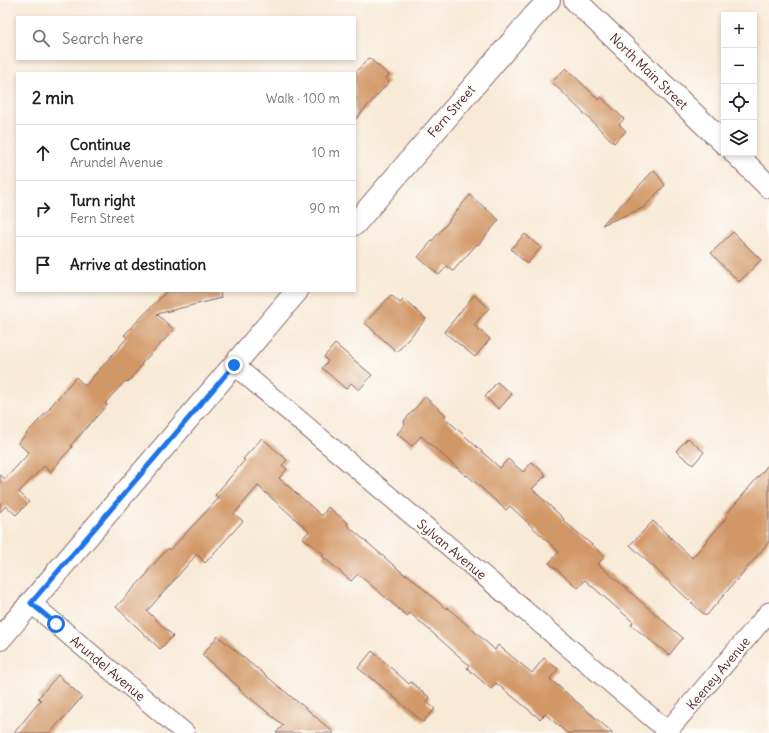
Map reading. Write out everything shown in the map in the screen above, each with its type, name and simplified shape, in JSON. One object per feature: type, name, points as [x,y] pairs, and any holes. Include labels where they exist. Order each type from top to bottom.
[{"type":"street","name":"Fern Street","points":[[356,223],[549,0]]},
{"type":"street","name":"North Main Street","points":[[575,0],[721,140]]},
{"type":"street","points":[[738,156],[769,187]]},
{"type":"street","points":[[0,639],[296,292]]},
{"type":"street","name":"Sylvan Avenue","points":[[234,365],[668,732]]},
{"type":"street","name":"Arundel Avenue","points":[[31,603],[185,733]]},
{"type":"street","name":"Keeney Avenue","points":[[668,732],[769,612]]},
{"type":"building","points":[[369,58],[389,75],[385,79],[389,82],[356,119],[356,72]]},
{"type":"building","points":[[566,68],[599,100],[601,97],[624,119],[619,124],[626,131],[614,143],[552,82]]},
{"type":"building","points":[[654,170],[665,185],[643,208],[602,225]]},
{"type":"building","points":[[470,195],[499,220],[453,271],[447,266],[439,275],[418,257]]},
{"type":"building","points":[[733,232],[761,260],[739,282],[711,253]]},
{"type":"building","points":[[525,234],[541,248],[527,264],[511,249]]},
{"type":"building","points":[[166,292],[220,292],[221,298],[157,314],[174,330],[141,364],[142,365],[128,382],[125,381],[105,403],[107,405],[71,445],[72,447],[50,472],[44,466],[19,492],[29,502],[16,515],[6,506],[0,512],[0,475],[5,479],[29,453],[18,443],[76,377],[85,386],[127,338],[124,335]]},
{"type":"building","points":[[391,295],[400,303],[404,299],[426,319],[397,352],[365,323]]},
{"type":"building","points":[[474,295],[489,308],[474,325],[490,339],[475,357],[444,332]]},
{"type":"building","points":[[335,344],[372,375],[359,390],[351,383],[346,389],[322,368],[328,361],[324,357]]},
{"type":"building","points":[[497,382],[512,394],[499,409],[485,397]]},
{"type":"building","points":[[425,397],[446,415],[444,417],[500,468],[508,459],[523,472],[532,462],[546,475],[532,489],[564,519],[563,520],[605,556],[598,564],[683,638],[669,655],[631,625],[633,622],[585,580],[578,588],[549,563],[559,552],[510,506],[506,510],[421,436],[412,446],[397,434],[405,425],[404,421]]},
{"type":"building","points":[[262,438],[287,460],[282,465],[287,469],[279,478],[322,516],[328,507],[348,523],[347,525],[405,575],[407,574],[446,609],[447,607],[495,650],[498,645],[532,673],[544,658],[558,669],[550,679],[613,733],[567,733],[545,714],[540,719],[496,683],[491,689],[467,668],[469,665],[410,613],[407,616],[358,574],[351,581],[322,556],[324,554],[303,538],[309,531],[258,486],[234,514],[243,521],[205,563],[197,554],[147,611],[173,636],[160,649],[116,607],[148,573],[147,572],[168,548],[170,550],[219,498],[215,495],[245,460],[243,459]]},
{"type":"building","points":[[688,438],[704,452],[693,465],[676,451]]},
{"type":"building","points":[[769,464],[769,542],[706,616],[630,545],[653,521],[692,558],[728,516],[726,515]]},
{"type":"building","points":[[218,636],[334,733],[276,733],[283,725],[239,689],[240,688],[202,655]]},
{"type":"building","points":[[372,651],[409,684],[411,682],[430,698],[427,702],[435,709],[423,722],[358,668]]},
{"type":"building","points":[[58,675],[82,697],[50,733],[14,733],[41,700],[38,698]]},
{"type":"route","points":[[56,624],[31,603],[234,365]]}]
